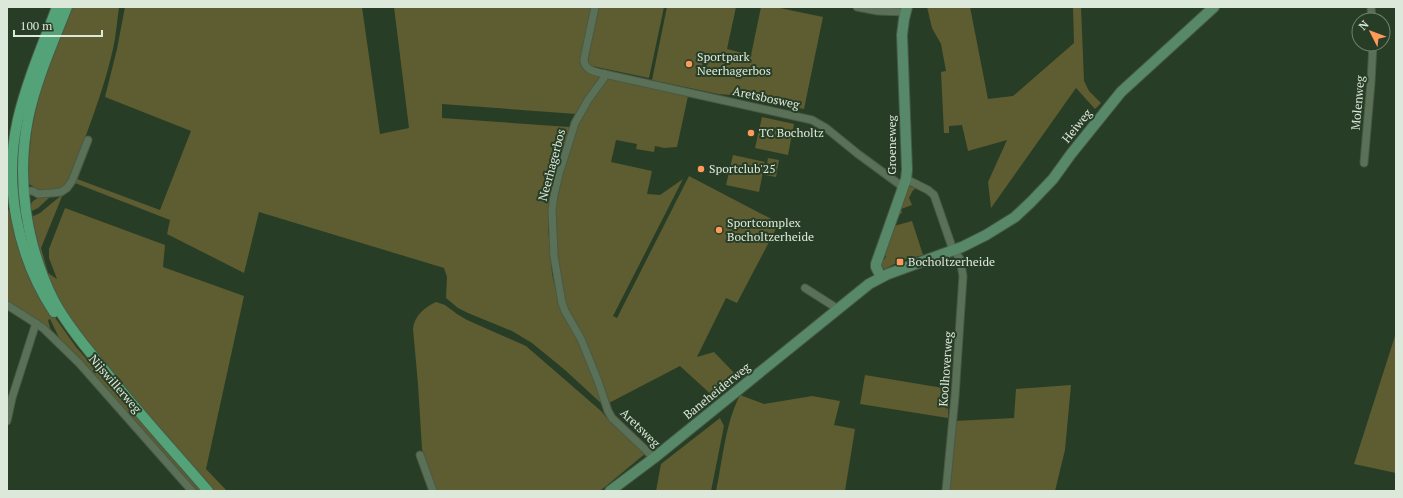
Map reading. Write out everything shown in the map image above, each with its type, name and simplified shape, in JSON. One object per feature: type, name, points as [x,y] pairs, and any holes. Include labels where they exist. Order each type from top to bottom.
[{"type":"main road","name":"Nijswillerweg","points":[[57,7],[25,91],[17,120],[13,150],[10,197],[24,250],[45,299],[75,342],[112,381],[208,491]]},
{"type":"main road","name":"Nijswillerweg","points":[[67,7],[47,58],[30,112],[24,155],[24,195],[28,228],[33,247],[55,302],[78,338],[112,381]]},
{"type":"street","points":[[595,7],[584,62],[588,69],[605,74]]},
{"type":"street","points":[[857,7],[878,12],[906,10]]},
{"type":"street","name":"Heiweg","points":[[955,250],[996,229],[1015,217],[1031,202],[1053,179],[1071,154],[1121,92],[1214,7]]},
{"type":"street","name":"Groeneweg","points":[[881,277],[876,264],[904,183],[907,163],[902,35],[906,10]]},
{"type":"street","name":"Molenweg","points":[[1364,163],[1373,52]]},
{"type":"street","name":"Aretsbosweg","points":[[605,74],[812,120],[821,124],[858,154],[904,183],[932,193],[952,248],[955,250]]},
{"type":"street","name":"Neerhagerbos","points":[[605,74],[575,122],[559,174],[552,210],[554,256],[562,302],[565,311],[581,340],[610,415]]},
{"type":"street","points":[[10,197],[33,192],[38,194],[59,192],[67,188],[72,181],[88,140]]},
{"type":"street","name":"Baneheiderweg","points":[[610,491],[654,458],[869,284],[881,277],[955,250]]},
{"type":"street","name":"Koolhoverweg","points":[[946,491],[953,423],[963,287],[962,267],[955,250]]},
{"type":"street","points":[[805,288],[838,309]]},
{"type":"street","name":"Nijswillerweg","points":[[7,306],[43,328],[85,369],[192,491]]},
{"type":"street","points":[[7,421],[8,408],[36,323]]},
{"type":"street","name":"Aretsweg","points":[[610,415],[654,458]]},
{"type":"street","points":[[420,455],[433,491]]},
{"type":"shaded area","points":[[68,7],[119,7],[114,44],[109,65],[94,114],[70,177],[67,184],[63,188],[42,191],[26,182],[32,128],[41,88]]},
{"type":"shaded area","points":[[125,7],[362,7],[380,134],[409,128],[394,7],[592,7],[581,63],[582,68],[586,71],[600,76],[576,114],[442,104],[442,118],[570,127],[558,161],[549,197],[548,227],[552,274],[559,304],[565,319],[585,351],[603,405],[565,370],[532,343],[512,331],[458,308],[446,298],[447,277],[444,268],[259,212],[244,273],[167,234],[170,220],[75,183],[77,179],[160,210],[191,131],[105,97],[117,49]]},
{"type":"shaded area","points":[[599,7],[664,7],[649,78],[587,65]]},
{"type":"shaded area","points":[[667,7],[736,7],[727,49],[751,55],[761,7],[775,7],[823,17],[804,109],[742,96],[718,94],[652,80]]},
{"type":"shaded area","points":[[927,7],[970,7],[988,99],[1013,96],[1074,43],[1073,7],[1081,7],[1084,81],[1089,91],[1101,103],[1095,109],[1076,88],[991,208],[988,182],[1007,140],[968,151],[962,125],[949,126],[949,133],[944,133],[941,72],[946,71],[941,44],[932,28]]},
{"type":"shaded area","points":[[610,77],[688,96],[677,147],[664,148],[655,146],[654,152],[636,149],[637,144],[616,140],[611,162],[652,171],[647,194],[660,195],[683,179],[613,316],[617,318],[689,176],[779,223],[737,303],[726,298],[697,357],[714,352],[740,379],[715,398],[680,366],[607,404],[590,352],[563,302],[554,240],[554,197],[574,129],[605,79]]},
{"type":"shaded area","points":[[762,117],[794,124],[788,155],[755,148]]},
{"type":"shaded area","points":[[733,155],[765,162],[759,192],[726,185]]},
{"type":"shaded area","points":[[768,158],[779,160],[776,177],[765,175]]},
{"type":"shaded area","points":[[909,186],[915,188],[909,198],[912,205],[901,209],[902,213],[897,216],[907,187]]},
{"type":"shaded area","points":[[63,194],[41,248],[48,273],[57,279],[49,258],[49,249],[65,208],[165,245],[163,267],[244,296],[206,469],[227,491],[213,491],[89,350],[50,288],[29,218],[40,213]]},
{"type":"shaded area","points":[[52,195],[38,208],[28,213],[33,201]]},
{"type":"shaded area","points":[[7,208],[11,213],[54,316],[76,347],[202,491],[194,491],[62,344],[50,319],[48,320],[52,335],[39,322],[7,301]]},
{"type":"shaded area","points":[[912,221],[923,255],[902,260],[885,269],[882,268],[879,265],[881,259],[884,260],[886,256],[884,255],[894,226]]},
{"type":"shaded area","points":[[436,302],[445,305],[467,320],[526,346],[601,411],[646,453],[600,491],[436,491],[422,449],[413,329],[415,320],[421,312]]},
{"type":"shaded area","points":[[1396,333],[1396,473],[1354,464]]},
{"type":"shaded area","points":[[865,375],[949,389],[948,418],[860,404]]},
{"type":"shaded area","points":[[1071,385],[1065,450],[1055,491],[948,491],[954,421],[1014,418],[1016,389]]},
{"type":"shaded area","points":[[740,395],[764,404],[812,396],[840,401],[834,425],[855,429],[845,491],[716,491],[731,418]]},
{"type":"shaded area","points":[[720,418],[724,426],[711,491],[656,491],[661,464]]},
{"type":"place","name":"Sportpark Neerhagerbos","points":[[689,64]]},
{"type":"place","name":"TC Bocholtz","points":[[751,133]]},
{"type":"place","name":"Sportclub'25","points":[[701,169]]},
{"type":"place","name":"Sportcomplex Bocholtzerheide","points":[[719,230]]},
{"type":"place","name":"Bocholtzerheide","points":[[900,262]]}]
